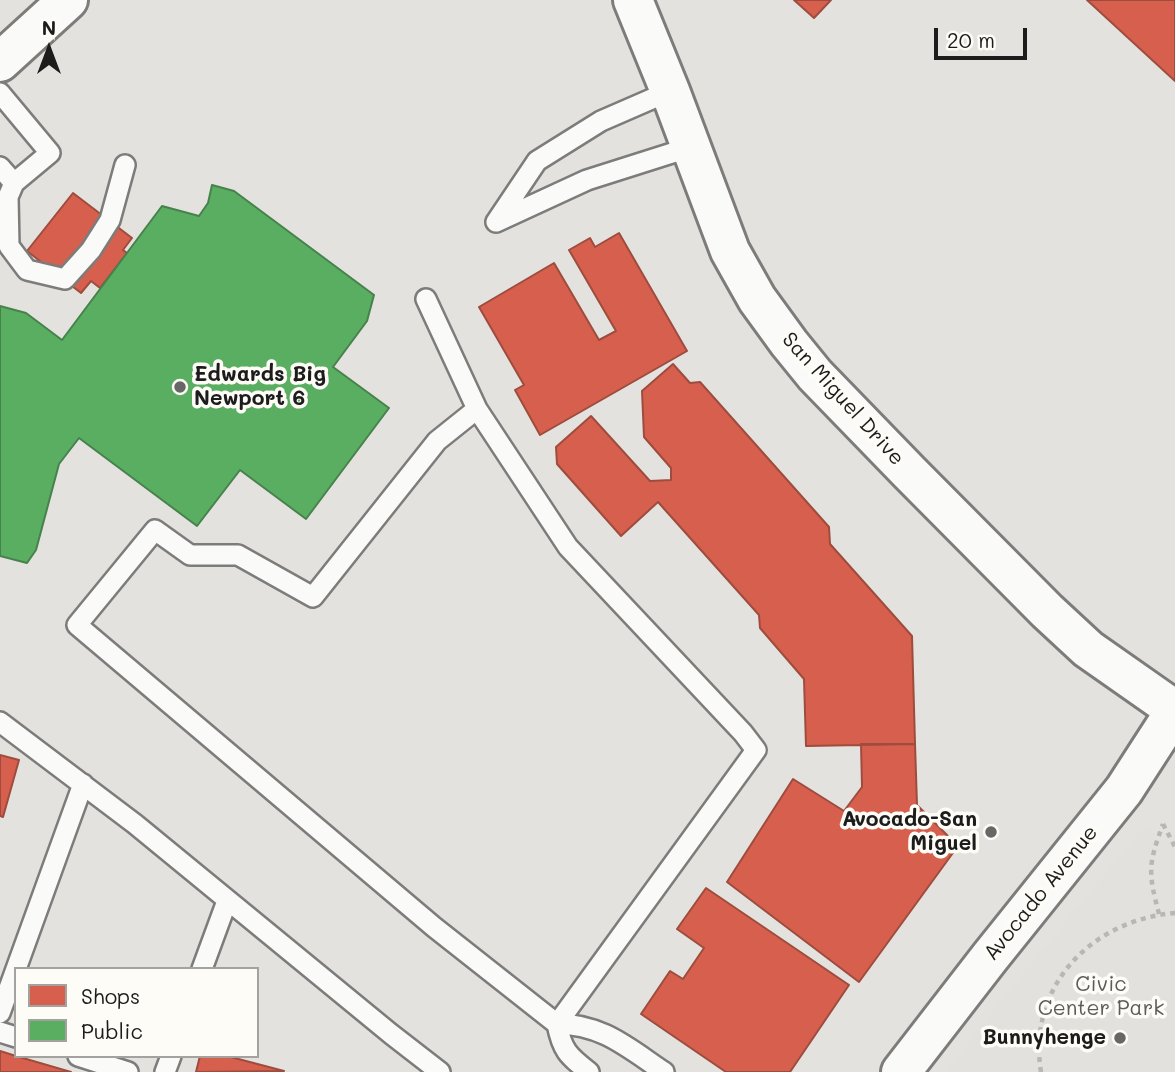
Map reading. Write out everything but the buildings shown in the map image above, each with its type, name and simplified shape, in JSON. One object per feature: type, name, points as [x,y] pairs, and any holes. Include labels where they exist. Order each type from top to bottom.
[{"type":"main road","points":[[0,62],[68,0]]},
{"type":"main road","name":"San Miguel Drive","points":[[633,0],[730,251],[757,299],[815,375],[1047,611],[1088,649],[1175,710]]},
{"type":"main road","name":"Avocado Avenue","points":[[901,1072],[989,957],[1124,790],[1175,710]]},
{"type":"lane","points":[[670,91],[601,121],[537,162],[496,222],[587,180],[691,146]]},
{"type":"lane","points":[[0,93],[50,153],[14,183],[8,197],[9,246],[27,271],[65,279],[91,250],[110,220],[125,165]]},
{"type":"lane","points":[[0,167],[14,183]]},
{"type":"lane","points":[[426,299],[477,410],[568,547],[756,750],[557,1024],[561,1044],[570,1057],[589,1072]]},
{"type":"lane","points":[[477,410],[437,441],[313,597],[237,555],[190,555],[155,530],[77,625],[434,927],[557,1024],[594,1028],[664,1072]]},
{"type":"lane","points":[[0,722],[83,784],[440,1072]]},
{"type":"lane","points":[[17,967],[83,784]]},
{"type":"lane","points":[[203,967],[227,901]]},
{"type":"lane","points":[[0,1013],[14,974]]},
{"type":"lane","points":[[84,1058],[128,1072]]},
{"type":"path","points":[[1159,914],[1150,878],[1152,857],[1163,824],[1175,847]]},
{"type":"path","points":[[1041,1072],[1038,1054],[1039,1029],[1044,1009],[1061,975],[1071,962],[1117,929],[1159,914],[1175,913]]},
{"type":"shaded area","points":[[0,0],[1175,0],[1175,1072],[0,1072]]},
{"type":"green space","name":"Civic Center Park","points":[[1144,828],[1149,828],[1164,843],[1175,836],[1175,1072],[948,1072],[990,1015]]},
{"type":"place","name":"Edwards Big Newport 6","points":[[180,387]]},
{"type":"place","name":"Avocado-San Miguel","points":[[991,832]]},
{"type":"place","name":"Bunnyhenge","points":[[1120,1038]]}]
